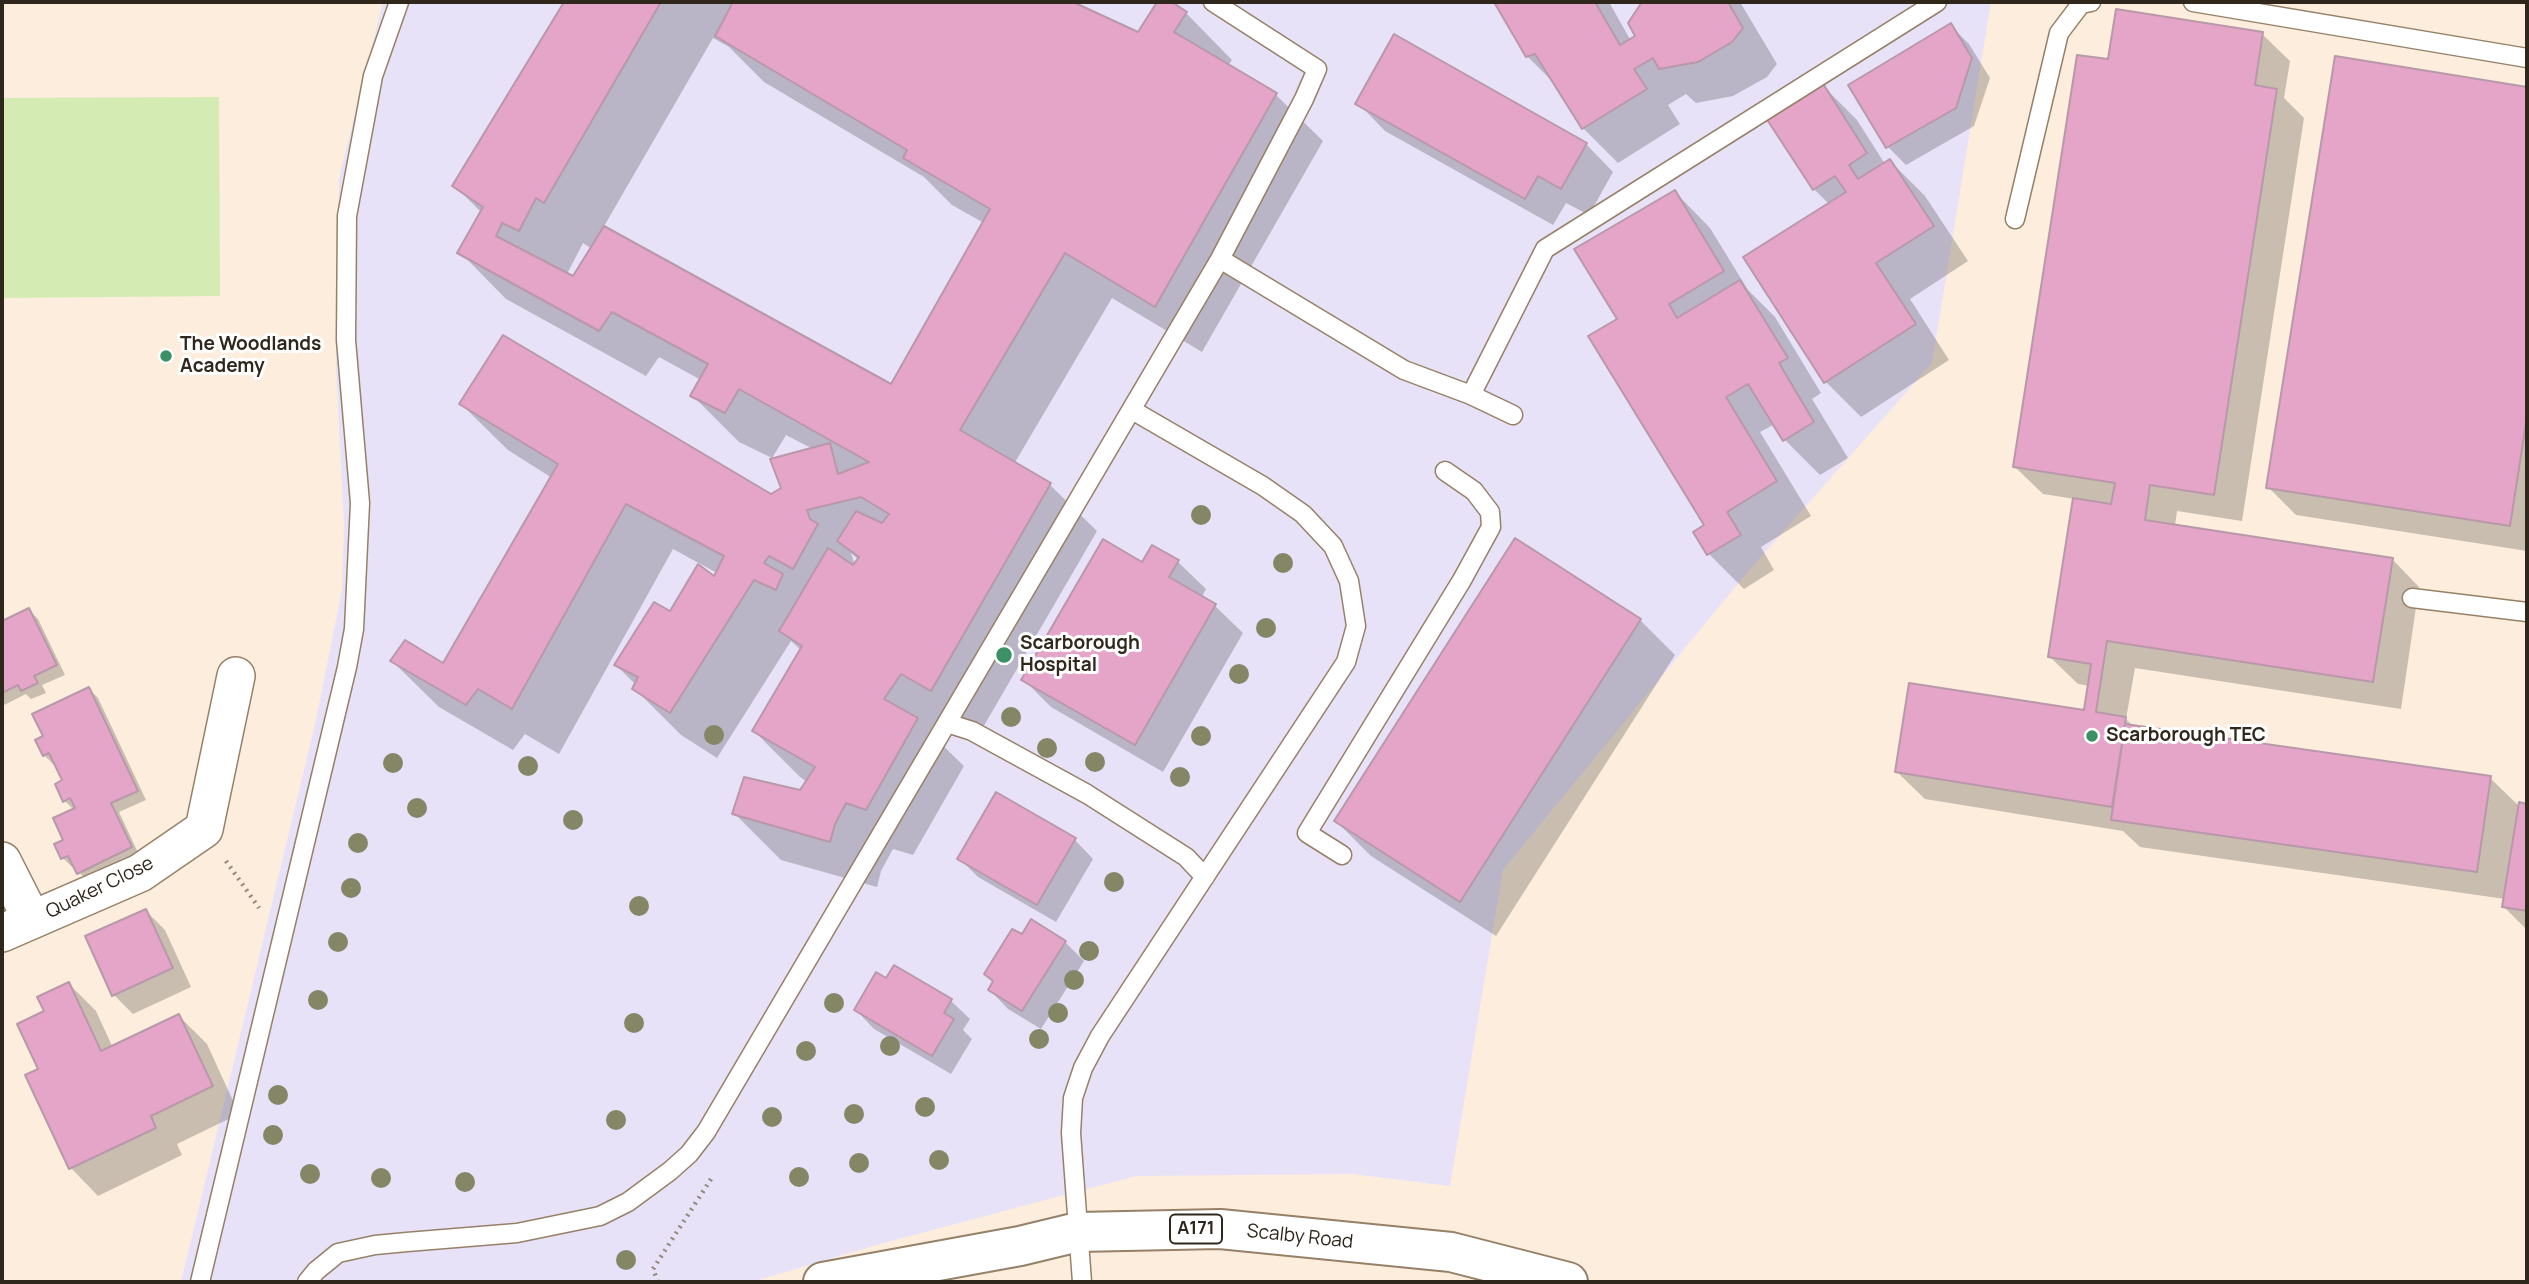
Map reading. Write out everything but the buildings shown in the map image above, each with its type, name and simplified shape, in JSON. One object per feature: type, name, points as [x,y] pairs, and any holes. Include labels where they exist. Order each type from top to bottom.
[{"type":"highway","name":"Scalby Road","points":[[823,1282],[1020,1246],[1078,1232],[1220,1228],[1451,1252],[1568,1282]]},
{"type":"street","points":[[204,828],[236,676]]},
{"type":"street","name":"Quaker Close","points":[[17,927],[140,873],[204,828]]},
{"type":"street","points":[[2,862],[17,927]]},
{"type":"lane","points":[[200,1282],[354,629],[360,503],[346,340],[347,216],[373,76],[399,2]]},
{"type":"lane","points":[[307,1282],[338,1253],[375,1245],[517,1233],[600,1216],[628,1202],[670,1171],[689,1154],[706,1132],[1220,260],[1317,69],[1213,2]]},
{"type":"lane","points":[[1471,395],[1545,249],[1937,2]]},
{"type":"lane","points":[[2015,219],[2059,33],[2081,4],[2091,2]]},
{"type":"lane","points":[[2193,2],[2527,58]]},
{"type":"lane","points":[[1220,260],[1404,370],[1471,395],[1513,415]]},
{"type":"lane","points":[[1082,1282],[1071,1133],[1073,1098],[1083,1068],[1100,1036],[1346,662],[1356,626],[1349,581],[1333,546],[1303,514],[1239,471],[1132,410]]},
{"type":"lane","points":[[1342,855],[1307,832],[1462,580],[1491,527],[1490,512],[1474,491],[1445,471]]},
{"type":"lane","points":[[2412,598],[2527,612]]},
{"type":"lane","points":[[947,723],[972,731],[1087,794],[1186,857],[1205,877]]},
{"type":"path","points":[[204,828],[257,907],[288,916]]},
{"type":"path","points":[[659,1282],[653,1269],[712,1178]]},
{"type":"shaded area","name":"Scarborough Hospital","points":[[383,2],[1991,2],[1932,363],[1745,575],[1503,870],[1450,1186],[1353,1174],[1136,1176],[876,1245],[752,1282],[181,1282],[316,720],[342,590],[344,523],[336,370],[339,178]]},
{"type":"green space","points":[[219,97],[220,296],[2,298],[2,98]]},
{"type":"place","name":"The Woodlands Academy","points":[[166,356]]},
{"type":"place","name":"Scarborough Hospital","points":[[1004,655]]},
{"type":"place","name":"Scarborough TEC","points":[[2092,736]]}]
